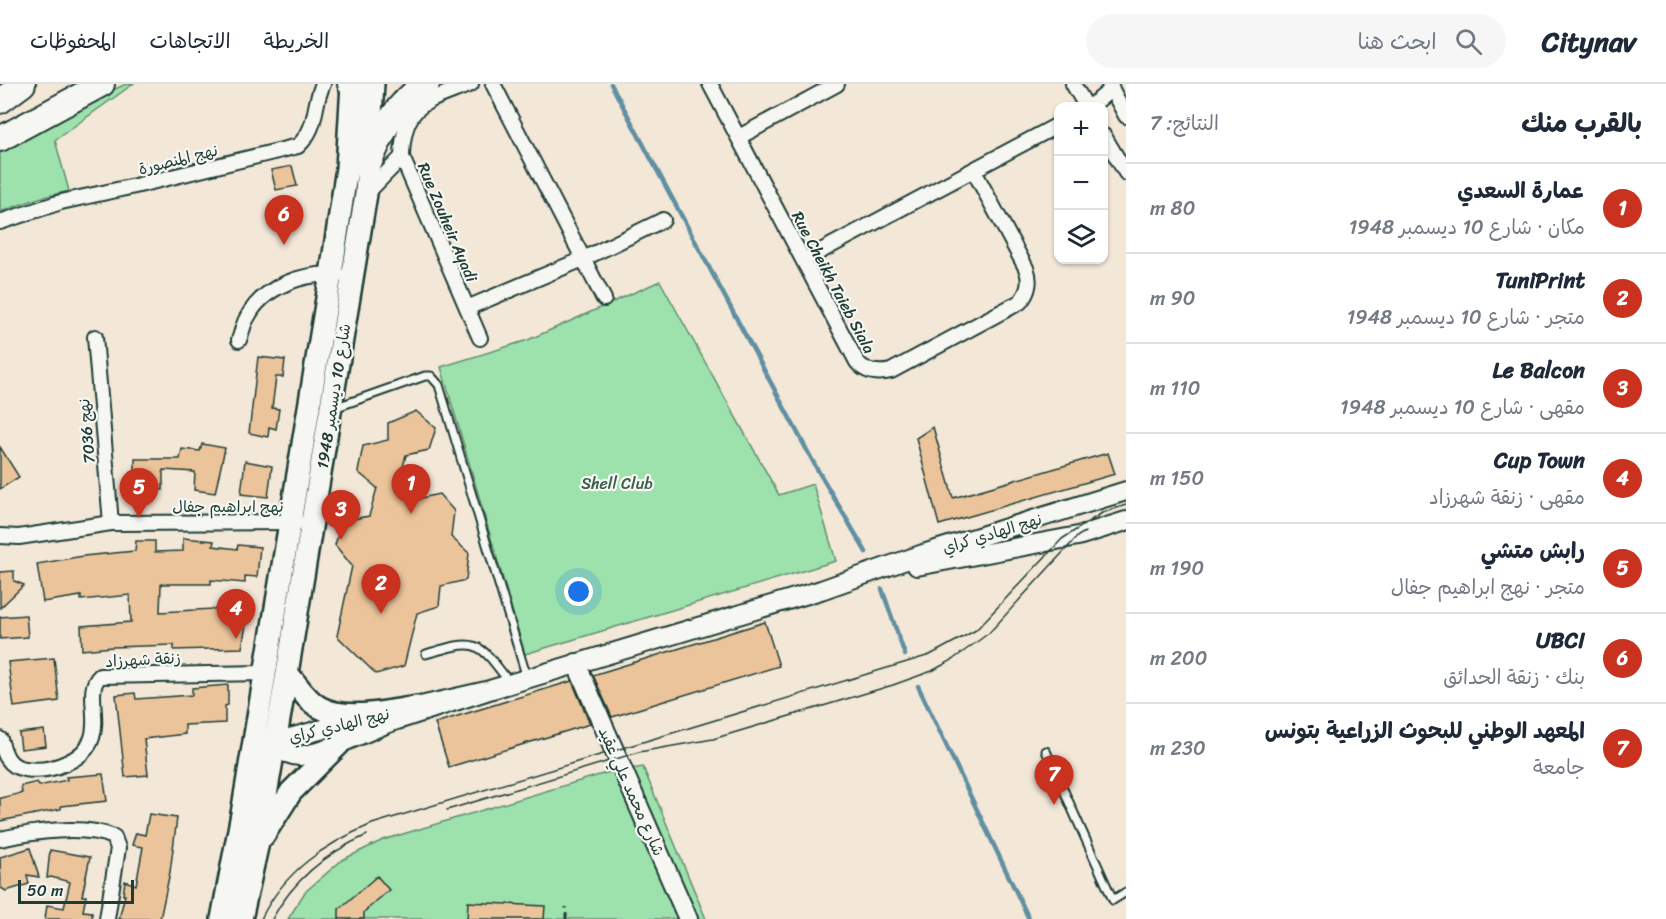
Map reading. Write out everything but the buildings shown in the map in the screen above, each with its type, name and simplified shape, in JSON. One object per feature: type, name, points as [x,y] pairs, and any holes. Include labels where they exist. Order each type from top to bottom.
[{"type":"highway","points":[[0,101],[24,84]]},
{"type":"highway","points":[[0,139],[102,84]]},
{"type":"highway","points":[[368,166],[392,115],[402,102],[427,84]]},
{"type":"main road","name":"شارع 10 ديسمبر 1948","points":[[241,919],[257,847],[287,673],[366,194],[368,166],[357,84]]},
{"type":"main road","name":"شارع 10 ديسمبر 1948","points":[[222,919],[303,454],[347,168],[357,84]]},
{"type":"main road","points":[[287,673],[309,700],[321,708],[340,714],[378,713],[417,707]]},
{"type":"main road","points":[[253,749],[275,742],[257,721]]},
{"type":"main road","points":[[257,847],[291,792],[339,744]]},
{"type":"street","name":"نهج المنصورة","points":[[0,222],[61,202],[298,146],[308,137],[323,84]]},
{"type":"street","name":"Rue Zouheir Ayadi","points":[[471,84],[424,103],[409,118],[402,135],[402,157],[480,338]]},
{"type":"street","points":[[493,84],[604,299]]},
{"type":"street","name":"Rue Cheikh Taieb Siala","points":[[710,84],[857,362],[864,369],[873,372],[891,371],[1020,302],[1028,290],[1029,274],[1026,267],[974,171]]},
{"type":"street","points":[[739,137],[837,84]]},
{"type":"street","points":[[1073,84],[1084,102]]},
{"type":"street","points":[[1095,102],[1111,87],[1126,116]]},
{"type":"street","points":[[804,260],[1054,128]]},
{"type":"street","points":[[1108,143],[1126,173]]},
{"type":"street","points":[[366,194],[402,157]]},
{"type":"street","points":[[467,308],[583,259],[663,220]]},
{"type":"street","points":[[239,340],[247,318],[257,303],[273,289],[291,281],[331,274],[353,276]]},
{"type":"street","name":"نهج 7036","points":[[95,337],[111,523]]},
{"type":"street","name":"نهج الهادي كراي","points":[[486,691],[342,723],[275,742],[283,752],[300,756],[322,751],[388,723],[486,691],[860,577],[923,554],[1126,491]]},
{"type":"street","name":"نهج الهادي كراي","points":[[860,577],[1078,536],[1126,521]]},
{"type":"street","name":"نهج ابراهيم جفال","points":[[0,536],[20,537],[111,523],[312,522]]},
{"type":"street","name":"شارع محمد علي عقيد","points":[[576,663],[688,919]]},
{"type":"street","name":"زنقة شهرزاد","points":[[0,739],[4,753],[11,764],[23,769],[54,768],[81,757],[92,740],[94,685],[100,676],[266,673]]},
{"type":"street","points":[[0,838],[29,833],[69,831],[114,837],[118,848],[107,919]]},
{"type":"lane","points":[[332,409],[425,376],[431,376],[439,385],[519,681]]},
{"type":"lane","points":[[426,654],[458,645],[474,645],[519,681]]},
{"type":"lane","points":[[1046,751],[1113,900],[1126,892]]},
{"type":"path","points":[[566,919],[567,907]]},
{"type":"green space","points":[[126,84],[133,84],[55,140],[69,191],[39,198],[0,212],[0,150],[76,107]]},
{"type":"green space","name":"Shell Club","points":[[660,281],[779,495],[813,484],[836,561],[525,654],[441,367],[528,340]]},
{"type":"green space","points":[[643,767],[706,919],[288,919],[305,892],[342,860],[383,840],[606,773]]},
{"type":"waterway","points":[[611,84],[817,469],[866,552]]},
{"type":"waterway","points":[[882,589],[905,655]]},
{"type":"waterway","points":[[918,686],[1029,919]]},
{"type":"tram line","points":[[261,919],[281,887],[308,861],[322,850],[372,824],[930,655],[976,630],[1062,539],[1102,513],[1126,505]]},
{"type":"tram line","points":[[447,810],[639,752],[713,739],[893,685],[932,671],[952,660],[989,633],[1078,536],[1085,532]]},
{"type":"tram line","points":[[272,919],[290,892],[312,869],[338,850],[367,835]]},
{"type":"place","name":"UBCI","points":[[284,245]]},
{"type":"place","name":"عمارة السعدي","points":[[411,514]]},
{"type":"place","name":"رابش متشي","points":[[139,518]]},
{"type":"place","name":"Le Balcon","points":[[341,540]]},
{"type":"place","name":"TuniPrint","points":[[381,614]]},
{"type":"place","name":"Cup Town","points":[[236,639]]},
{"type":"place","name":"المعهد الوطني للبحوث الزراعية بتونس","points":[[1054,805]]}]
